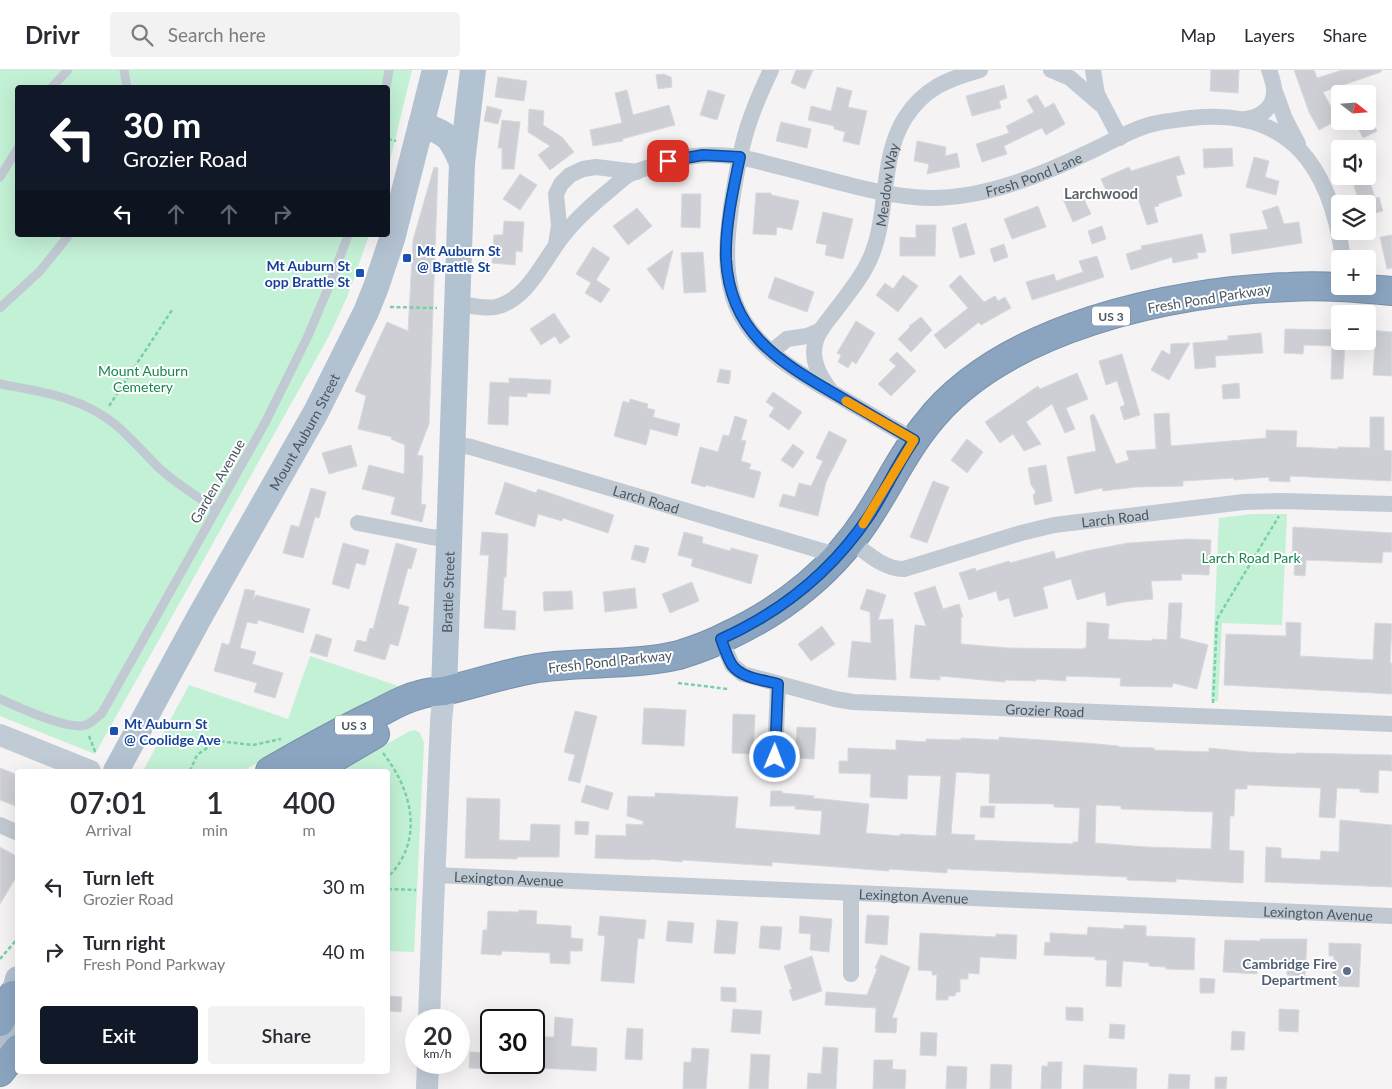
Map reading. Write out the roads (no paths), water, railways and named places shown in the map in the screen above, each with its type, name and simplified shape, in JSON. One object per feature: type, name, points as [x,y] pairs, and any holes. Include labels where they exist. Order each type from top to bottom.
[{"type":"highway","name":"Fresh Pond Parkway","points":[[273,769],[312,746],[418,695],[444,691],[475,682],[540,668],[575,664],[628,662],[671,656],[691,651],[750,625],[789,601],[845,548],[870,515],[914,440],[945,402],[977,376],[1019,351],[1082,325],[1128,311],[1220,293],[1287,287],[1331,287]]},
{"type":"highway","name":"Fresh Pond Parkway","points":[[1376,290],[1392,291]]},
{"type":"highway","name":"Fresh Pond Parkway","points":[[315,769],[355,745],[414,714],[444,691]]},
{"type":"highway","points":[[0,1022],[12,993]]},
{"type":"highway","points":[[0,1072],[15,1053]]},
{"type":"main road","name":"Mount Auburn Street","points":[[101,767],[200,616],[316,412],[353,339],[376,287],[387,255],[435,70]]},
{"type":"main road","name":"Brattle Street","points":[[429,1009],[427,883],[444,691],[453,444],[449,306],[462,163],[473,70]]},
{"type":"main road","name":"Brattle Street","points":[[421,125],[439,131],[448,137],[462,163]]},
{"type":"main road","points":[[0,735],[101,767]]},
{"type":"main road","points":[[0,1049],[12,993]]},
{"type":"main road","points":[[427,1089],[428,1074]]},
{"type":"street","points":[[772,70],[749,121],[740,157],[728,232],[726,260],[733,298],[756,336],[771,352],[793,370],[914,440]]},
{"type":"street","name":"Meadow Way","points":[[833,393],[822,378],[815,360],[815,343],[821,330],[860,276],[871,257],[877,239],[895,140],[901,125],[910,111],[928,93],[945,81],[980,70]]},
{"type":"street","points":[[1093,70],[1097,94],[1120,138]]},
{"type":"street","points":[[1269,70],[1288,125],[1304,155]]},
{"type":"street","points":[[1060,71],[1076,82],[1104,107]]},
{"type":"street","points":[[1245,118],[1262,114],[1268,108],[1274,89]]},
{"type":"street","name":"Fresh Pond Lane","points":[[449,306],[494,307],[509,300],[523,291],[565,233],[592,205],[628,175],[689,156],[710,154],[740,157],[885,192],[928,198],[980,192],[1017,182],[1051,170],[1149,125],[1180,119],[1213,116],[1245,118],[1258,122],[1292,142],[1304,155],[1322,183],[1335,215],[1341,250]]},
{"type":"street","name":"Fresh Pond Lane","points":[[556,246],[559,226],[556,194],[570,175],[583,169],[596,167],[637,172]]},
{"type":"street","points":[[771,352],[787,339],[806,336],[821,330]]},
{"type":"street","name":"Larch Road","points":[[453,444],[471,447],[845,548],[884,565],[904,569],[1021,533],[1054,525],[1244,502],[1392,504]]},
{"type":"street","points":[[358,523],[449,539]]},
{"type":"street","name":"Grozier Road","points":[[721,639],[732,665],[748,676],[853,702],[1392,724]]},
{"type":"street","points":[[775,757],[778,684]]},
{"type":"street","points":[[0,825],[15,832]]},
{"type":"street","name":"Lexington Avenue","points":[[427,883],[851,894],[1392,916]]},
{"type":"street","points":[[851,894],[851,974]]},
{"type":"lane","points":[[54,85],[68,70]]},
{"type":"lane","points":[[124,70],[126,85]]},
{"type":"lane","points":[[386,85],[389,70]]},
{"type":"lane","points":[[0,177],[15,153]]},
{"type":"lane","points":[[0,308],[40,271],[66,237]]},
{"type":"lane","name":"Garden Avenue","points":[[0,699],[56,722],[71,725],[85,725],[95,720],[102,713],[265,423],[308,336],[347,237]]},
{"type":"lane","points":[[0,384],[55,396],[77,403],[102,415],[116,425],[159,468],[180,485],[216,509]]},
{"type":"place","name":"Mt Auburn St @ Brattle St","points":[[407,258]]},
{"type":"place","name":"Mt Auburn St opp Brattle St","points":[[360,273]]},
{"type":"place","name":"Mt Auburn St @ Coolidge Ave","points":[[114,731]]},
{"type":"place","name":"Cambridge Fire Department","points":[[1347,971]]},
{"type":"district","name":"Larchwood","points":[[1101,193]]},
{"type":"park label","name":"Mount Auburn Cemetery","points":[[143,378]]},
{"type":"park label","name":"Larch Road Park","points":[[1251,557]]}]
